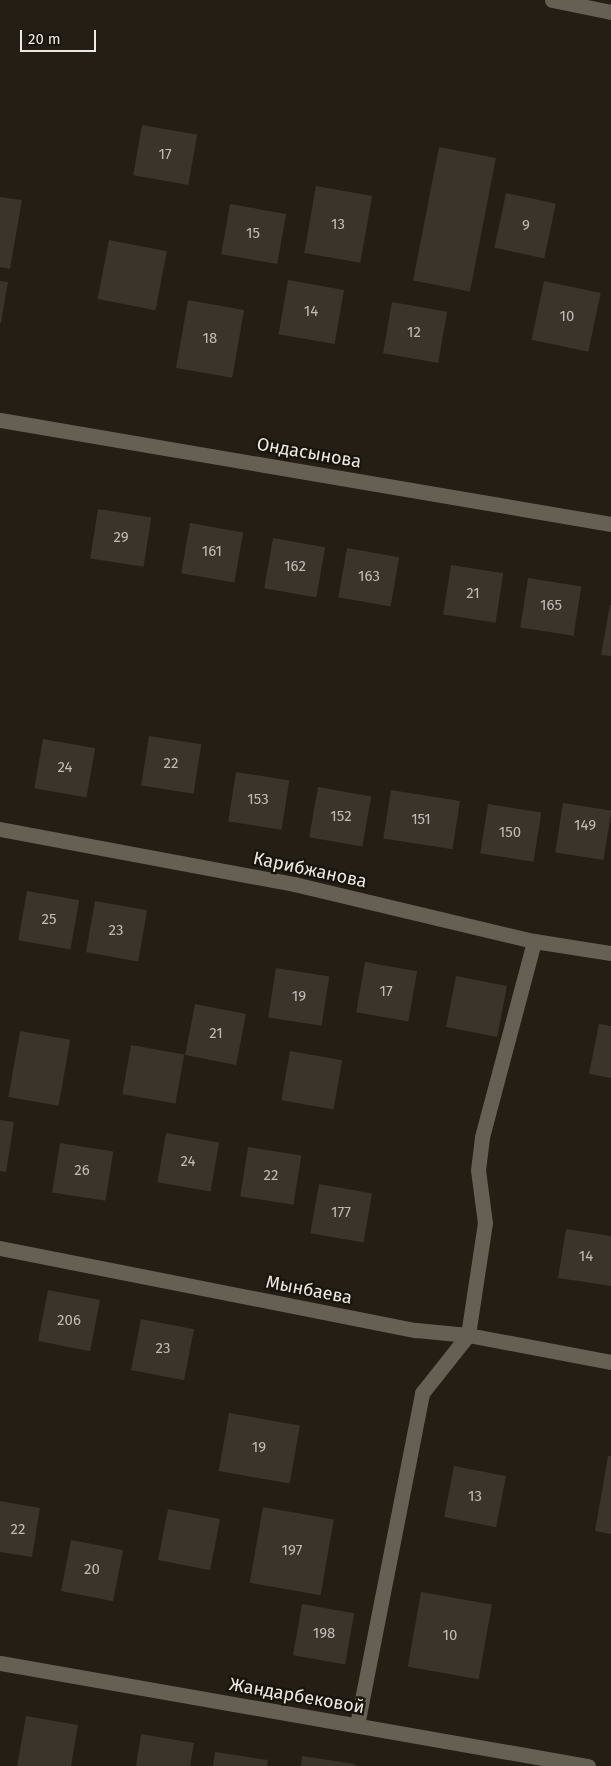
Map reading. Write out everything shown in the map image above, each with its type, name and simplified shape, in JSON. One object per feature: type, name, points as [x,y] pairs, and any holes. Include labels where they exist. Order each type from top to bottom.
[{"type":"street","points":[[552,0],[611,12]]},
{"type":"street","name":"Ондасынова","points":[[0,420],[611,524]]},
{"type":"street","name":"Карибжанова","points":[[0,829],[294,884],[534,941],[611,953]]},
{"type":"street","points":[[357,1726],[422,1393],[468,1336],[485,1223],[478,1170],[482,1137],[534,941]]},
{"type":"street","name":"Мынбаева","points":[[0,1248],[416,1330],[468,1336],[611,1362]]},
{"type":"street","name":"Жандарбековой","points":[[0,1663],[588,1766]]},
{"type":"building","points":[[142,125],[197,135],[188,185],[133,175]]},
{"type":"building","points":[[439,147],[496,158],[470,292],[413,281]]},
{"type":"building","points":[[316,186],[372,196],[360,263],[304,253]]},
{"type":"building","points":[[506,193],[556,204],[544,258],[494,248]]},
{"type":"building","points":[[0,197],[22,200],[10,269],[0,267]]},
{"type":"building","points":[[230,204],[286,214],[277,264],[221,254]]},
{"type":"building","points":[[109,240],[167,251],[155,310],[98,299]]},
{"type":"building","points":[[288,280],[344,290],[335,344],[278,334]]},
{"type":"building","points":[[0,281],[8,282],[1,323],[0,323]]},
{"type":"building","points":[[544,281],[601,293],[588,352],[532,340]]},
{"type":"building","points":[[188,300],[244,310],[232,378],[176,368]]},
{"type":"building","points":[[392,302],[447,312],[438,363],[383,353]]},
{"type":"building","points":[[98,509],[151,517],[144,567],[90,558]]},
{"type":"building","points":[[190,523],[243,532],[234,583],[181,573]]},
{"type":"building","points":[[273,538],[325,547],[316,597],[264,588]]},
{"type":"building","points":[[347,548],[399,557],[391,606],[338,597]]},
{"type":"building","points":[[451,565],[503,573],[496,623],[443,614]]},
{"type":"building","points":[[528,578],[581,586],[574,636],[520,627]]},
{"type":"building","points":[[611,605],[611,656],[601,655]]},
{"type":"building","points":[[149,736],[201,744],[194,794],[141,785]]},
{"type":"building","points":[[43,739],[95,748],[87,797],[34,788]]},
{"type":"building","points":[[236,772],[289,780],[282,830],[228,821]]},
{"type":"building","points":[[318,787],[371,796],[362,847],[309,837]]},
{"type":"building","points":[[391,790],[460,801],[452,849],[383,838]]},
{"type":"building","points":[[563,803],[611,811],[604,860],[555,852]]},
{"type":"building","points":[[488,804],[541,812],[534,862],[480,853]]},
{"type":"building","points":[[27,891],[79,900],[71,949],[18,940]]},
{"type":"building","points":[[95,901],[147,910],[138,961],[86,952]]},
{"type":"building","points":[[365,962],[417,971],[408,1021],[356,1012]]},
{"type":"building","points":[[276,968],[329,976],[322,1026],[268,1017]]},
{"type":"building","points":[[456,976],[507,986],[497,1037],[446,1027]]},
{"type":"building","points":[[195,1004],[246,1014],[236,1065],[185,1055]]},
{"type":"building","points":[[599,1024],[611,1026],[611,1078],[589,1074]]},
{"type":"building","points":[[20,1031],[70,1040],[59,1106],[8,1097]]},
{"type":"building","points":[[131,1045],[184,1054],[175,1104],[122,1094]]},
{"type":"building","points":[[290,1051],[342,1060],[334,1109],[281,1100]]},
{"type":"building","points":[[0,1120],[14,1122],[6,1172],[0,1171]]},
{"type":"building","points":[[166,1133],[219,1142],[210,1192],[157,1182]]},
{"type":"building","points":[[60,1143],[113,1151],[106,1201],[52,1192]]},
{"type":"building","points":[[248,1147],[301,1155],[294,1205],[240,1196]]},
{"type":"building","points":[[319,1184],[372,1193],[363,1243],[310,1233]]},
{"type":"building","points":[[566,1229],[611,1236],[611,1286],[558,1278]]},
{"type":"building","points":[[48,1290],[100,1300],[90,1351],[38,1341]]},
{"type":"building","points":[[141,1319],[194,1329],[184,1380],[131,1370]]},
{"type":"building","points":[[229,1413],[300,1426],[290,1484],[219,1471]]},
{"type":"building","points":[[608,1456],[611,1456],[611,1534],[595,1531]]},
{"type":"building","points":[[454,1466],[506,1476],[496,1527],[444,1517]]},
{"type":"building","points":[[0,1501],[40,1508],[32,1557],[0,1552]]},
{"type":"building","points":[[263,1507],[334,1520],[321,1595],[250,1583]]},
{"type":"building","points":[[168,1509],[220,1519],[210,1570],[158,1560]]},
{"type":"building","points":[[71,1540],[123,1550],[113,1601],[61,1591]]},
{"type":"building","points":[[421,1592],[492,1605],[479,1679],[408,1667]]},
{"type":"building","points":[[302,1604],[354,1613],[345,1664],[293,1655]]},
{"type":"building","points":[[26,1716],[78,1725],[71,1766],[17,1766]]},
{"type":"building","points":[[141,1734],[194,1743],[190,1766],[136,1766]]},
{"type":"building","points":[[215,1752],[268,1760],[267,1766],[213,1766]]},
{"type":"building","points":[[302,1756],[355,1764],[355,1766],[301,1766]]}]
